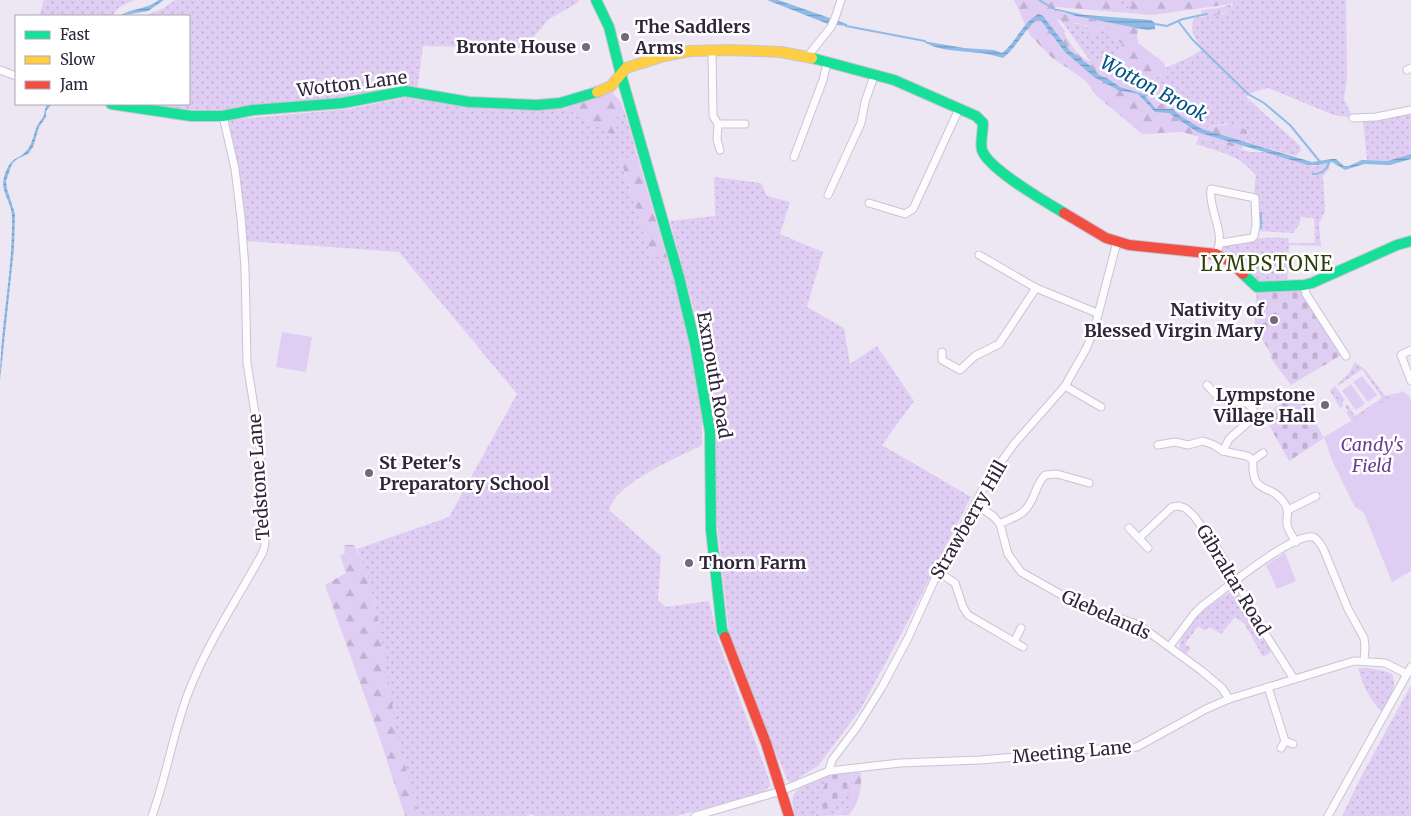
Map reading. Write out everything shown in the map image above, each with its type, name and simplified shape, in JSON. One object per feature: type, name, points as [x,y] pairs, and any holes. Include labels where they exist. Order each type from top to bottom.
[{"type":"main road","name":"Exmouth Road","points":[[596,0],[609,27],[620,75],[679,277],[695,344],[710,432],[711,530],[722,630],[766,743],[788,816]]},
{"type":"main road","name":"Wotton Lane","points":[[118,105],[191,116],[223,116],[253,110],[343,103],[405,91],[469,102],[537,105],[560,103],[590,95],[611,86],[626,68],[664,56],[690,51],[712,50],[781,52],[894,80],[976,116],[982,123],[982,150],[996,167],[1026,190],[1106,238],[1117,242]]},
{"type":"main road","points":[[1117,242],[1178,251],[1198,251],[1216,254],[1231,262],[1257,287],[1304,285],[1397,245],[1411,241]]},
{"type":"street","points":[[807,57],[830,28],[841,0]]},
{"type":"street","points":[[712,50],[713,116],[718,124],[717,140],[720,150]]},
{"type":"street","points":[[794,157],[823,80],[827,63]]},
{"type":"street","points":[[0,70],[15,76]]},
{"type":"street","points":[[828,195],[861,123],[865,102],[874,76]]},
{"type":"street","points":[[869,203],[905,214],[913,209],[959,109]]},
{"type":"street","points":[[1353,118],[1376,117],[1411,110]]},
{"type":"street","name":"Tedstone Lane","points":[[152,816],[162,786],[177,724],[189,689],[210,646],[263,552],[265,544],[260,444],[246,363],[245,267],[241,218],[234,169],[223,116]]},
{"type":"street","points":[[718,124],[745,124]]},
{"type":"street","points":[[1216,254],[1220,243],[1212,210],[1211,189],[1255,198],[1256,225],[1254,236],[1220,243]]},
{"type":"street","name":"Strawberry Hill","points":[[828,771],[832,760],[857,727],[882,687],[908,638],[938,572],[988,480],[1006,455],[1065,386],[1088,344],[1094,330],[1117,242]]},
{"type":"street","points":[[978,255],[1036,288],[1098,312]]},
{"type":"street","points":[[1304,285],[1306,294],[1346,356]]},
{"type":"street","points":[[942,352],[942,360],[960,370],[975,356],[999,344],[1036,288]]},
{"type":"street","points":[[1411,350],[1401,355],[1411,381]]},
{"type":"street","points":[[1207,385],[1224,400],[1246,402],[1255,414],[1229,439],[1223,451]]},
{"type":"street","points":[[1065,386],[1101,407]]},
{"type":"street","points":[[1158,445],[1175,442],[1188,445],[1203,441],[1223,451],[1247,456],[1254,460]]},
{"type":"street","points":[[1263,453],[1254,460],[1253,474],[1260,487],[1277,494],[1288,510],[1287,524],[1296,542]]},
{"type":"street","points":[[976,504],[993,516],[1000,524],[1025,510],[1031,502],[1038,482],[1045,475],[1057,474],[1089,483]]},
{"type":"street","points":[[1288,510],[1316,496]]},
{"type":"street","name":"Gibraltar Road","points":[[1139,538],[1172,507],[1179,506],[1185,508],[1194,516],[1215,545],[1237,581],[1261,628],[1294,679]]},
{"type":"street","name":"Glebelands","points":[[1000,524],[1008,554],[1021,572],[1083,607],[1134,623],[1170,646],[1222,688],[1229,699]]},
{"type":"street","points":[[1129,528],[1148,548]]},
{"type":"street","points":[[1170,646],[1194,614],[1266,557],[1303,538],[1312,537],[1317,539],[1323,548],[1348,609],[1364,638],[1364,661]]},
{"type":"street","points":[[938,572],[955,583],[963,607],[968,615],[1023,647]]},
{"type":"street","points":[[1014,642],[1021,628]]},
{"type":"street","name":"Meeting Lane","points":[[695,816],[781,792],[828,771],[900,763],[1041,756],[1073,750],[1137,747],[1206,709],[1229,699],[1354,661],[1385,663],[1407,674]]},
{"type":"street","points":[[1328,816],[1411,667]]},
{"type":"street","points":[[1268,687],[1283,744],[1293,744]]},
{"type":"green space","points":[[44,0],[134,0],[118,8],[113,15],[39,15]]},
{"type":"green space","points":[[175,0],[578,0],[579,2],[549,19],[524,48],[423,46],[417,92],[231,109],[209,113],[141,105],[190,105],[190,15],[147,15],[164,8]]},
{"type":"green space","points":[[1014,0],[1117,0],[1117,5],[1120,8],[1128,8],[1137,0],[1233,0],[1231,4],[1153,15],[1056,7],[1054,9],[1066,14],[1139,28],[1137,34],[1138,43],[1164,63],[1165,68],[1164,72],[1157,78],[1139,83],[1141,89],[1159,105],[1170,99],[1182,98],[1195,103],[1203,119],[1201,124],[1206,128],[1227,124],[1241,127],[1247,131],[1244,145],[1241,149],[1182,132],[1142,134],[1097,96],[1085,80],[1051,57],[1030,35]],"holes":[[[1056,19],[1069,24],[1077,23],[1087,26],[1089,36],[1094,35],[1100,28],[1106,27],[1115,39],[1122,44],[1119,52],[1111,62],[1087,60],[1073,48],[1064,33],[1066,32]]]},
{"type":"green space","points":[[1117,0],[1137,0],[1128,8],[1120,8],[1117,5]]},
{"type":"green space","points":[[1233,0],[1346,0],[1347,78],[1344,99],[1352,116],[1334,115],[1268,88],[1253,92],[1246,97],[1299,145],[1301,150],[1296,156],[1246,142],[1227,123],[1206,128],[1201,124],[1195,103],[1173,99],[1159,105],[1141,89],[1138,83],[1161,75],[1165,68],[1203,49],[1195,38],[1192,27],[1194,18],[1223,14],[1232,7]]},
{"type":"green space","points":[[1231,5],[1231,8],[1221,14],[1213,16],[1201,15],[1203,10]]},
{"type":"green space","points":[[1061,20],[1085,26],[1095,33],[1100,28],[1106,27],[1115,39],[1122,44],[1119,52],[1112,62],[1091,62]]},
{"type":"green space","points":[[612,92],[621,102],[626,118],[618,116],[613,121],[616,137],[565,108],[602,93]]},
{"type":"green space","points":[[407,97],[460,106],[539,110],[565,108],[616,136],[613,121],[618,116],[627,119],[638,159],[620,158],[651,255],[667,258],[687,321],[702,412],[702,445],[663,464],[635,481],[614,500],[609,510],[661,556],[658,600],[666,607],[709,601],[718,640],[769,779],[770,786],[763,792],[677,816],[534,816],[533,814],[526,816],[419,816],[397,739],[378,619],[366,572],[357,549],[449,517],[517,394],[399,252],[246,241],[229,120],[349,109]]},
{"type":"green space","points":[[1411,113],[1411,154],[1388,161],[1367,160],[1363,121]]},
{"type":"green space","points":[[1199,137],[1250,152],[1265,152],[1313,166],[1331,162],[1329,169],[1323,176],[1325,210],[1319,223],[1321,246],[1289,245],[1287,283],[1258,283],[1222,252],[1222,249],[1234,242],[1262,238],[1288,238],[1289,243],[1315,243],[1314,218],[1301,217],[1299,225],[1293,233],[1257,231],[1257,196],[1254,194],[1256,175],[1241,161],[1227,154],[1196,144]]},
{"type":"green space","points":[[620,158],[638,159],[667,258],[651,256]]},
{"type":"green space","points":[[714,177],[761,183],[767,196],[790,202],[780,234],[823,252],[807,307],[844,328],[850,364],[877,346],[914,401],[882,445],[971,497],[905,627],[860,710],[818,766],[792,782],[788,781],[758,713],[729,632],[716,513],[715,439],[706,369],[695,314],[670,221],[715,216]]},
{"type":"green space","points":[[1299,290],[1304,292],[1343,354],[1291,385],[1270,357],[1272,356],[1258,332],[1254,332],[1257,291]]},
{"type":"green space","points":[[282,332],[312,337],[306,372],[276,367]]},
{"type":"green space","points":[[1355,362],[1366,370],[1384,395],[1397,394],[1352,421],[1346,412],[1348,411],[1345,406],[1347,404],[1355,416],[1382,398],[1362,369],[1338,386],[1337,384],[1349,373]]},
{"type":"green space","points":[[1362,376],[1377,395],[1368,402],[1353,382]]},
{"type":"green space","points":[[1351,384],[1365,404],[1356,410],[1342,391]]},
{"type":"green space","points":[[1335,386],[1345,400],[1340,408],[1330,391]]},
{"type":"green space","points":[[1298,391],[1324,438],[1289,461],[1264,416]]},
{"type":"green space","name":"Candy's Field","points":[[1402,391],[1411,400],[1411,571],[1392,582],[1364,513],[1355,507],[1332,460],[1324,437]]},
{"type":"green space","points":[[344,545],[354,545],[367,572],[379,624],[398,740],[419,816],[405,816],[377,730],[325,585],[346,573],[340,555],[345,553]]},
{"type":"green space","points":[[1285,553],[1296,581],[1277,589],[1266,565]]},
{"type":"green space","points":[[1230,592],[1236,592],[1240,596],[1271,652],[1263,657],[1244,623],[1235,617],[1221,634],[1209,627],[1205,631],[1198,626],[1185,644],[1191,648],[1186,654],[1179,646],[1187,630],[1207,608]]},
{"type":"green space","points":[[1358,668],[1375,669],[1392,674],[1394,679],[1393,689],[1382,712],[1367,692]]},
{"type":"green space","points":[[1411,685],[1411,816],[1342,816],[1361,777]]},
{"type":"green space","points":[[850,772],[853,784],[851,804],[848,809],[833,814],[823,811],[817,812],[815,816],[795,816],[794,794],[801,788],[828,776],[834,799],[845,800]]},
{"type":"green space","points":[[850,772],[845,800],[834,799],[833,811],[818,809],[819,800],[828,776]]},
{"type":"green space","points":[[861,773],[861,785],[855,806],[849,815],[815,816],[817,812],[823,811],[833,814],[850,807],[853,782],[851,774]]},
{"type":"water","points":[[164,0],[148,11],[122,15],[149,6]]},
{"type":"water","points":[[767,0],[778,0],[847,24],[847,26],[828,24]]},
{"type":"water","points":[[1057,9],[1085,15],[1151,20],[1155,23],[1155,29],[1147,30],[1076,16]]},
{"type":"water","points":[[1039,14],[1043,16],[1070,51],[1092,67],[1099,75],[1120,87],[1143,94],[1156,109],[1173,109],[1179,115],[1202,129],[1312,162],[1336,159],[1344,166],[1349,166],[1362,160],[1388,161],[1411,154],[1411,159],[1390,165],[1364,164],[1345,170],[1332,162],[1308,165],[1197,132],[1169,113],[1155,112],[1138,94],[1118,90],[1094,77],[1065,52],[1039,18],[1003,58],[945,49],[929,45],[923,41],[964,48],[994,50],[1002,53],[1028,22]]},
{"type":"water","points":[[46,105],[51,105],[46,111],[46,117],[39,127],[33,147],[28,154],[17,159],[12,164],[6,181],[15,214],[14,248],[0,381],[12,238],[12,217],[3,182],[12,161],[24,153],[30,146],[38,124],[44,115]]},
{"type":"waterway","points":[[1039,0],[1056,10]]},
{"type":"waterway","points":[[1178,21],[1207,14]]},
{"type":"waterway","points":[[1155,24],[1167,26],[1178,21],[1192,39],[1248,94],[1264,103],[1290,125],[1321,163]]},
{"type":"waterway","name":"Wotton Brook","points":[[846,26],[925,41]]},
{"type":"waterway","points":[[1313,174],[1324,170],[1330,160]]},
{"type":"waterway","points":[[1261,213],[1261,228]]},
{"type":"traffic: fast","points":[[596,0],[609,27],[679,277],[695,344],[710,432],[711,530],[722,630],[725,637]]},
{"type":"traffic: fast","points":[[812,58],[894,80],[976,116],[983,123],[981,147],[987,158],[1018,184],[1064,213]]},
{"type":"traffic: fast","points":[[118,105],[191,116],[223,116],[253,110],[343,103],[405,91],[469,102],[537,105],[560,103],[597,92]]},
{"type":"traffic: fast","points":[[1243,274],[1257,287],[1304,285],[1397,245],[1411,241]]},
{"type":"traffic: slow","points":[[597,92],[611,86],[626,68],[664,56],[690,51],[781,52],[812,58]]},
{"type":"traffic: jam","points":[[1064,213],[1106,238],[1129,245],[1216,254],[1231,262],[1243,274]]},
{"type":"traffic: jam","points":[[725,637],[766,743],[789,816]]},
{"type":"place","name":"The Saddlers Arms","points":[[625,37]]},
{"type":"place","name":"Bronte House","points":[[586,47]]},
{"type":"place","name":"Nativity of Blessed Virgin Mary","points":[[1274,320]]},
{"type":"place","name":"Lympstone Village Hall","points":[[1325,405]]},
{"type":"place","name":"St Peter's Preparatory School","points":[[369,473]]},
{"type":"place","name":"Thorn Farm","points":[[689,563]]},
{"type":"district","name":"LYMPSTONE","points":[[1267,264]]}]
